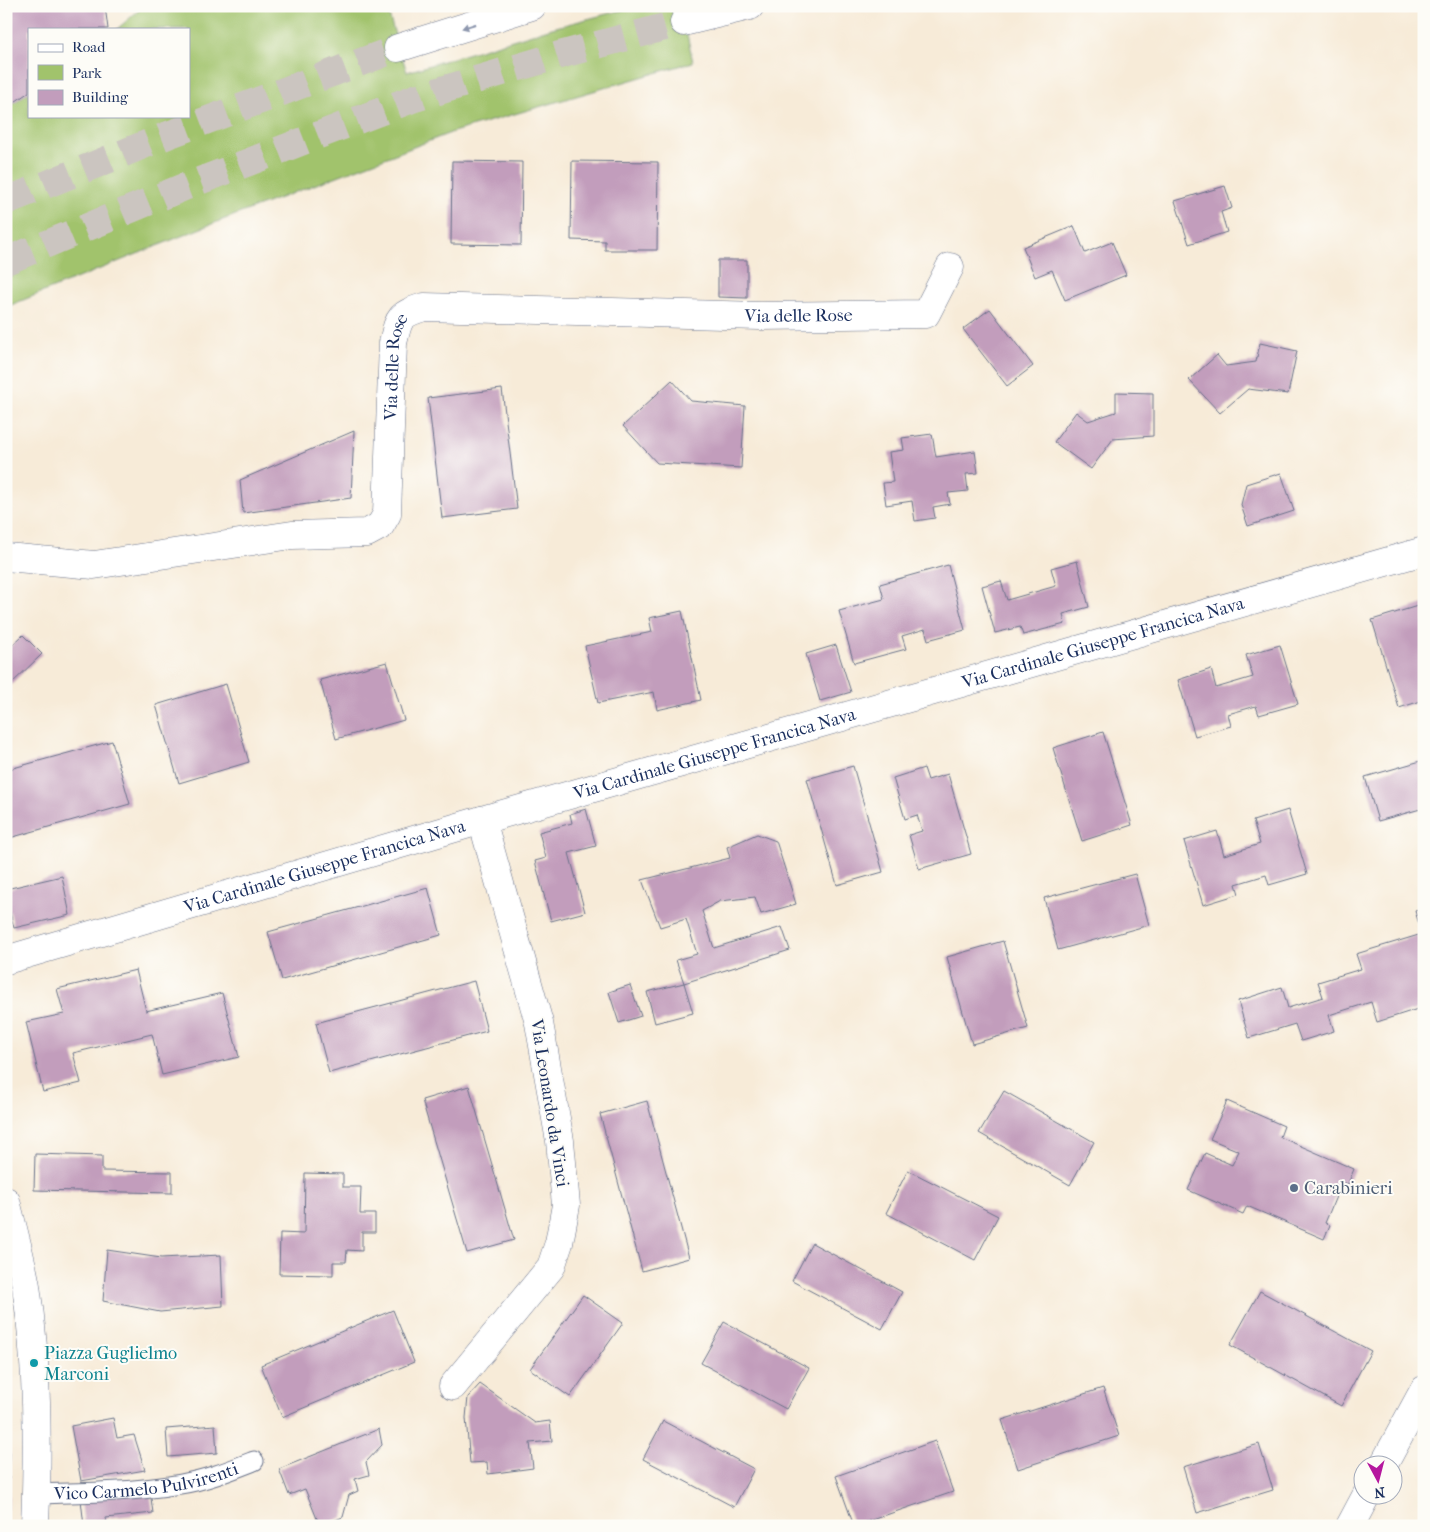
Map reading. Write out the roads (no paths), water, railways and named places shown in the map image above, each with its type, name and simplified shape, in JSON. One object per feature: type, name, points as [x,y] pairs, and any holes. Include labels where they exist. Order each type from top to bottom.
[{"type":"main road","points":[[398,48],[532,6]]},
{"type":"main road","points":[[684,22],[750,6]]},
{"type":"main road","name":"Via delle Rose","points":[[6,557],[94,565],[292,535],[366,533],[380,526],[387,514],[393,343],[398,321],[407,312],[424,307],[760,316],[926,314],[950,267]]},
{"type":"main road","name":"Via Cardinale Giuseppe Francica Nava","points":[[6,960],[482,820],[1424,551]]},
{"type":"main road","name":"Via Leonardo da Vinci","points":[[453,1386],[551,1267],[559,1243],[566,1205],[560,1141],[539,1023],[482,820]]},
{"type":"main road","points":[[6,1201],[26,1286],[33,1352],[37,1446],[35,1526]]},
{"type":"main road","points":[[1389,1454],[1424,1390]]},
{"type":"main road","points":[[1350,1526],[1362,1504]]},
{"type":"lane","name":"Vico Carmelo Pulvirenti","points":[[36,1494],[93,1493],[182,1484],[254,1461]]},
{"type":"tunnel","points":[[6,261],[184,187],[415,98],[563,54],[684,22]]},
{"type":"tunnel","points":[[6,201],[168,135],[398,48]]},
{"type":"place","name":"Carabinieri","points":[[1294,1188]]},
{"type":"place","name":"Piazza Guglielmo Marconi","points":[[34,1363]]}]
